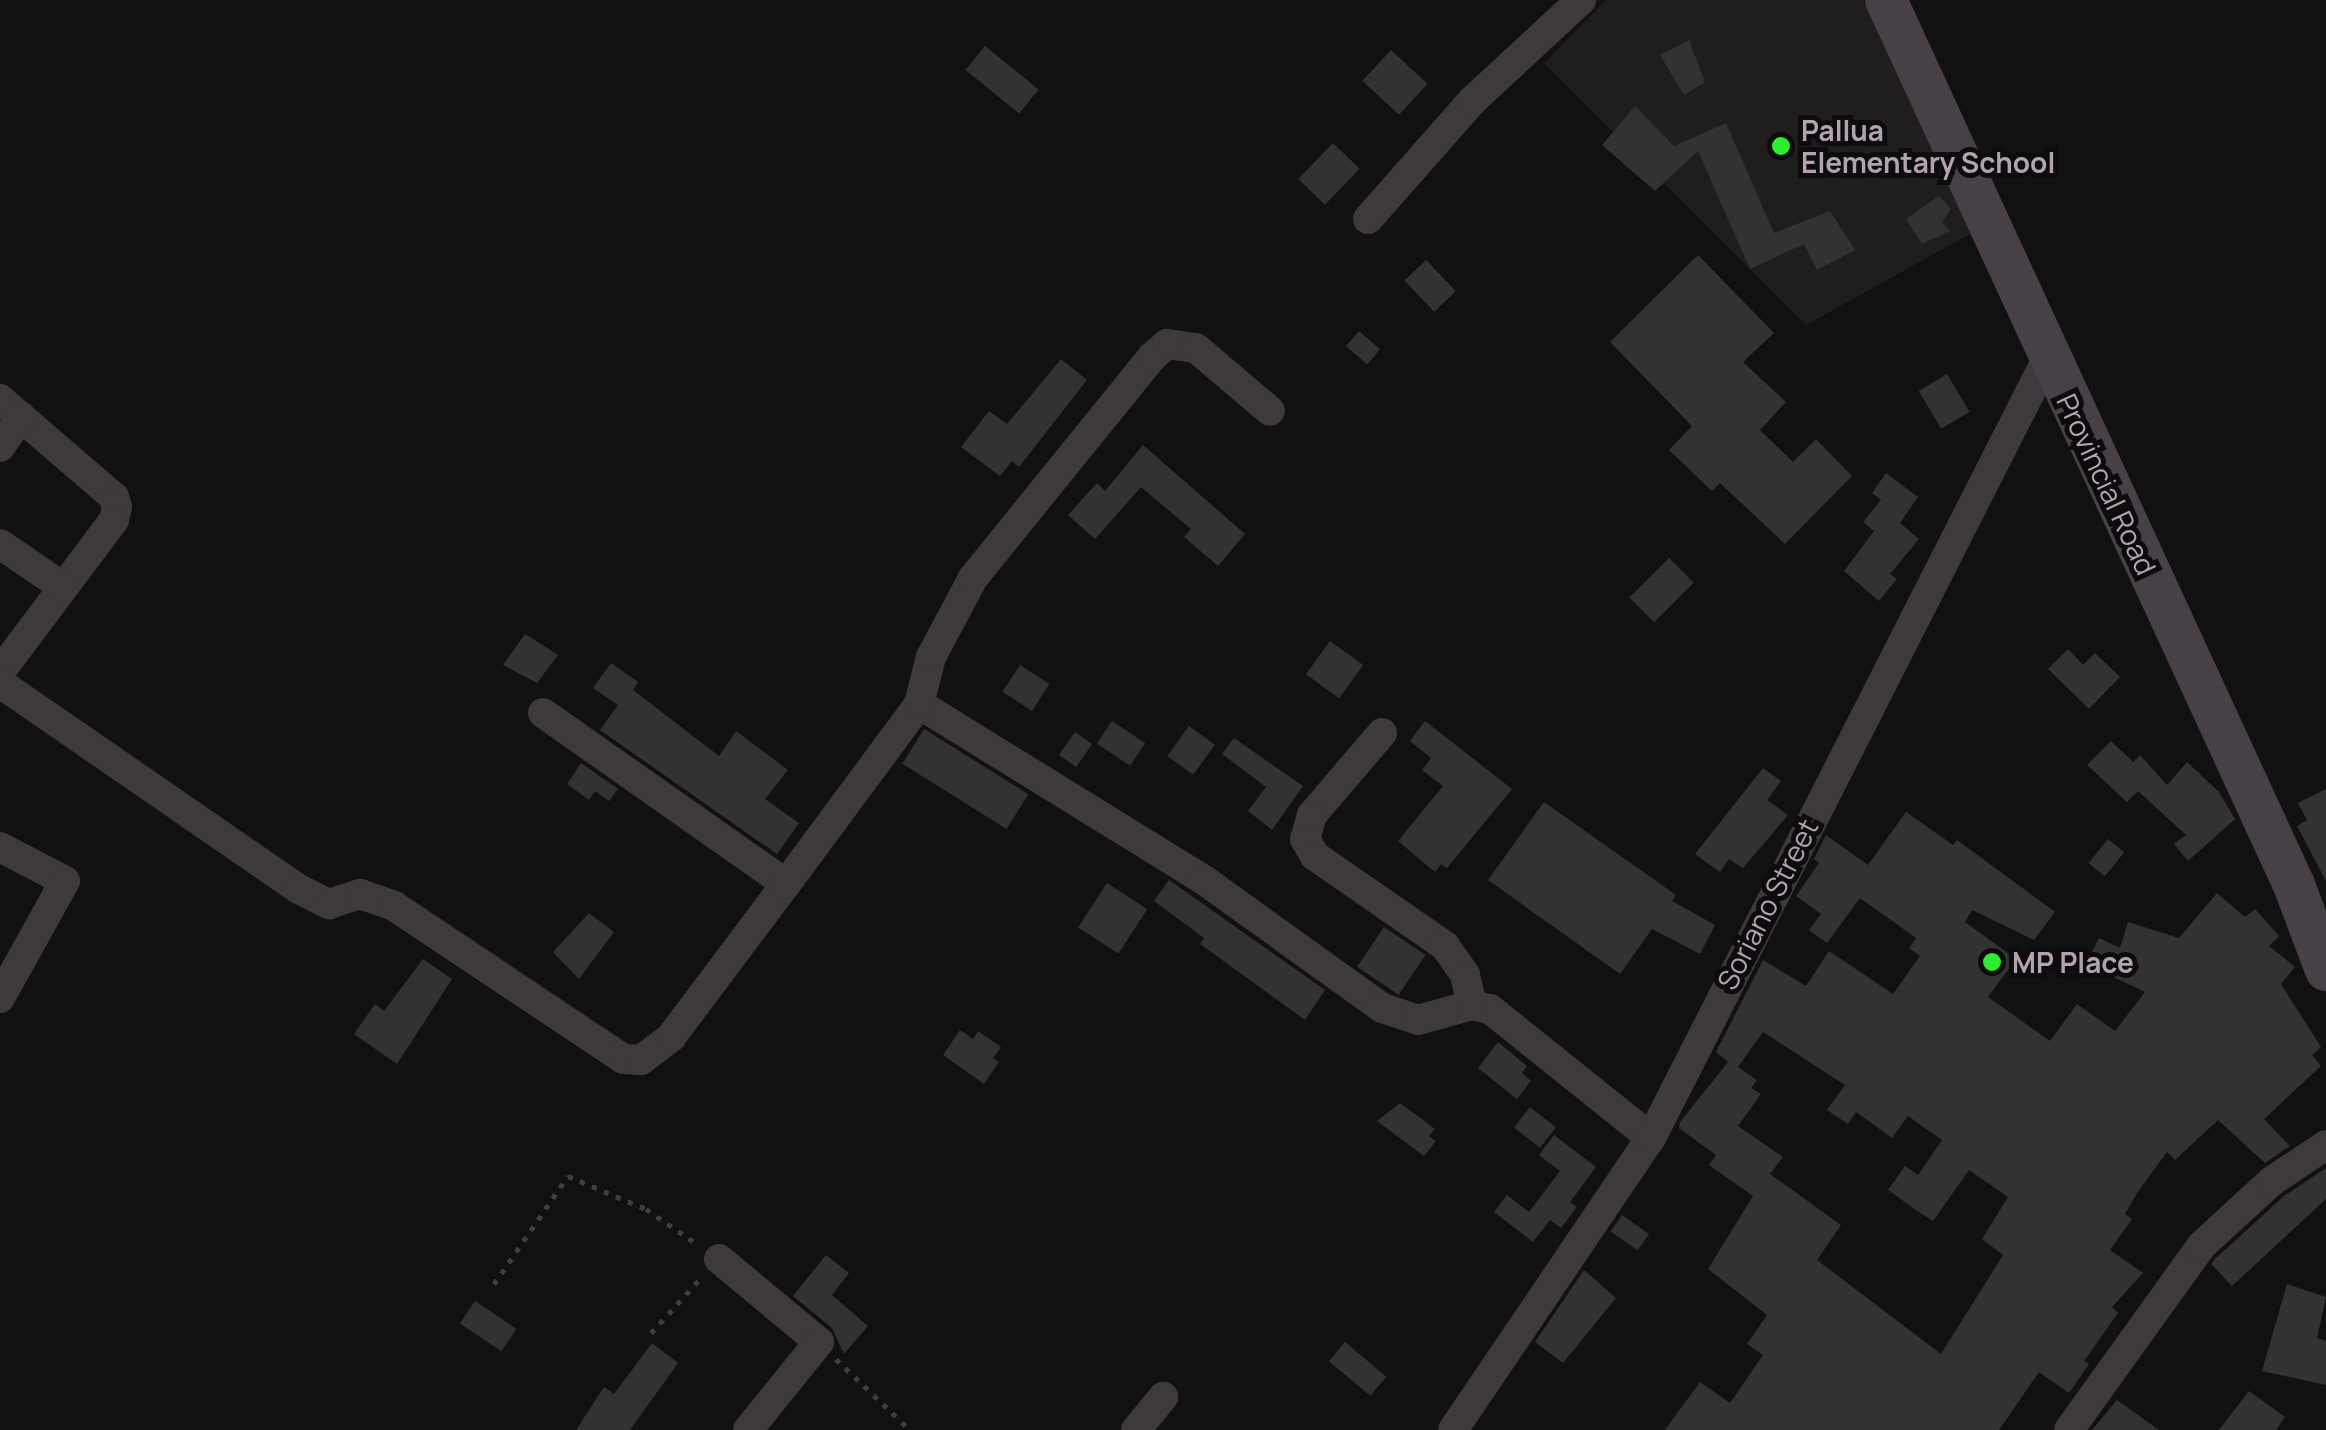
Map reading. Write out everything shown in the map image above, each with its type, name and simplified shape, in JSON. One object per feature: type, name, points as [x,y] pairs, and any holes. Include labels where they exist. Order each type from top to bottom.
[{"type":"main road","name":"Provincial Road","points":[[1886,0],[2294,885],[2326,970]]},
{"type":"street","points":[[1368,220],[1472,101],[1581,0]]},
{"type":"street","points":[[0,684],[300,889],[329,904],[360,894],[394,906],[622,1059],[640,1060],[670,1037],[920,704],[932,657],[973,578],[1152,356],[1167,344],[1196,348],[1270,410]]},
{"type":"street","name":"Soriano Street","points":[[1453,1430],[1651,1138],[2048,357]]},
{"type":"street","points":[[0,447],[10,408],[114,497],[114,520],[0,672]]},
{"type":"street","points":[[0,544],[63,588]]},
{"type":"street","points":[[920,704],[1204,880],[1382,1008],[1418,1020],[1472,1005],[1510,1023],[1651,1138]]},
{"type":"street","points":[[543,712],[786,884]]},
{"type":"street","points":[[1382,733],[1312,814],[1306,840],[1315,856],[1445,946],[1465,975],[1472,1005]]},
{"type":"street","points":[[0,847],[65,881],[3,985]]},
{"type":"street","points":[[2069,1430],[2201,1246],[2272,1181],[2326,1145]]},
{"type":"street","points":[[719,1258],[819,1342],[748,1430]]},
{"type":"street","points":[[1136,1430],[1163,1397]]},
{"type":"path","points":[[494,1284],[568,1176],[646,1209],[719,1258],[650,1333]]},
{"type":"path","points":[[819,1342],[910,1430]]},
{"type":"shaded area","name":"Pallua Elementary School","points":[[1606,0],[1863,0],[1977,230],[1806,325],[1544,63]]},
{"type":"building","points":[[1689,40],[1705,82],[1684,95],[1660,55]]},
{"type":"building","points":[[985,46],[1039,89],[1019,114],[965,70]]},
{"type":"building","points":[[1391,50],[1428,84],[1399,115],[1362,81]]},
{"type":"building","points":[[1635,106],[1674,146],[1726,123],[1774,233],[1830,211],[1855,250],[1817,270],[1804,244],[1750,269],[1698,151],[1655,191],[1602,145]]},
{"type":"building","points":[[1333,143],[1360,169],[1325,205],[1298,179]]},
{"type":"building","points":[[1939,196],[1951,209],[1942,222],[1950,231],[1922,244],[1906,219]]},
{"type":"building","points":[[1698,255],[1774,333],[1743,362],[1786,402],[1760,430],[1793,462],[1816,439],[1852,476],[1785,544],[1720,483],[1712,491],[1669,450],[1692,426],[1610,342]]},
{"type":"building","points":[[1426,260],[1456,291],[1434,312],[1404,281]]},
{"type":"building","points":[[1359,331],[1380,349],[1367,364],[1346,346]]},
{"type":"building","points":[[1061,359],[1087,380],[1019,467],[1012,461],[1000,476],[961,447],[989,411],[1007,424]]},
{"type":"building","points":[[1947,374],[1970,412],[1941,429],[1919,391]]},
{"type":"building","points":[[1143,445],[1245,534],[1218,566],[1184,537],[1191,529],[1141,487],[1095,539],[1068,515],[1097,483],[1105,491]]},
{"type":"building","points":[[1886,473],[1918,497],[1900,523],[1919,539],[1890,574],[1897,579],[1879,601],[1844,571],[1874,531],[1863,522],[1881,500],[1872,493]]},
{"type":"building","points":[[1669,558],[1694,583],[1654,622],[1629,598]]},
{"type":"building","points":[[525,634],[558,655],[537,683],[503,665]]},
{"type":"building","points":[[1330,641],[1363,665],[1339,698],[1306,674]]},
{"type":"building","points":[[2068,649],[2083,665],[2095,653],[2120,677],[2089,709],[2048,669]]},
{"type":"building","points":[[611,663],[638,682],[633,690],[719,756],[736,731],[788,770],[765,799],[799,823],[777,854],[600,730],[618,705],[593,688]]},
{"type":"building","points":[[1020,665],[1049,684],[1032,711],[1003,692]]},
{"type":"building","points":[[1112,721],[1145,743],[1130,766],[1097,743]]},
{"type":"building","points":[[1425,721],[1512,789],[1447,868],[1441,864],[1435,872],[1398,841],[1443,786],[1422,770],[1431,758],[1410,741]]},
{"type":"building","points":[[1189,726],[1215,745],[1193,775],[1167,756]]},
{"type":"building","points":[[924,729],[1028,794],[1007,829],[902,764]]},
{"type":"building","points":[[1075,732],[1092,744],[1076,767],[1059,755]]},
{"type":"building","points":[[1234,738],[1303,786],[1272,830],[1248,811],[1266,787],[1222,754]]},
{"type":"building","points":[[2111,741],[2133,762],[2140,755],[2167,785],[2187,762],[2219,792],[2235,819],[2188,861],[2174,844],[2186,835],[2138,791],[2127,802],[2087,765]]},
{"type":"building","points":[[581,763],[618,789],[609,801],[595,791],[589,800],[567,784]]},
{"type":"building","points":[[1763,768],[1781,781],[1767,800],[1788,815],[1743,868],[1729,859],[1720,872],[1695,854]]},
{"type":"building","points":[[2326,789],[2326,881],[2297,826],[2307,820],[2298,803]]},
{"type":"building","points":[[1544,802],[1676,895],[1672,901],[1715,925],[1700,954],[1652,929],[1620,974],[1488,880]]},
{"type":"building","points":[[1906,812],[1953,845],[1957,840],[2055,912],[2034,940],[1972,910],[1965,922],[2016,959],[1988,997],[2050,1041],[2077,1004],[2115,1031],[2145,992],[2086,964],[2099,938],[2120,948],[2128,922],[2179,938],[2217,893],[2245,917],[2255,909],[2279,936],[2269,946],[2295,967],[2281,984],[2321,1047],[2312,1055],[2321,1066],[2264,1119],[2290,1146],[2265,1163],[2218,1120],[2175,1160],[2167,1152],[2137,1193],[2125,1214],[2132,1219],[2110,1250],[2143,1273],[2112,1307],[2118,1313],[2084,1361],[2089,1364],[2069,1393],[2039,1372],[1999,1430],[1665,1430],[1700,1382],[1730,1403],[1763,1355],[1747,1344],[1767,1315],[1708,1269],[1753,1196],[1709,1165],[1716,1155],[1679,1128],[1680,1122],[1728,1062],[1716,1052],[1763,960],[1806,986],[1829,951],[1893,994],[1920,956],[1909,948],[1916,938],[1860,898],[1827,943],[1809,930],[1821,914],[1796,896],[1819,863],[1814,859],[1826,835],[1868,865]],"holes":[[[1763,1032],[1845,1085],[1827,1110],[1848,1124],[1856,1112],[1892,1138],[1908,1116],[1942,1140],[1918,1175],[1905,1166],[1888,1190],[1916,1210],[1933,1221],[1969,1170],[2008,1197],[1982,1239],[2003,1255],[1941,1354],[1817,1260],[1841,1225],[1770,1174],[1783,1157],[1738,1126],[1761,1094],[1751,1088],[1757,1080],[1738,1067]]]},
{"type":"building","points":[[2108,839],[2124,852],[2105,876],[2088,863]]},
{"type":"building","points":[[1169,880],[1325,990],[1305,1020],[1200,944],[1204,938],[1154,901]]},
{"type":"building","points":[[1107,883],[1147,909],[1118,954],[1078,927]]},
{"type":"building","points":[[589,913],[614,932],[579,979],[553,952]]},
{"type":"building","points":[[1384,927],[1425,955],[1399,995],[1357,967]]},
{"type":"building","points":[[423,959],[452,979],[397,1064],[354,1034],[375,1004],[384,1011]]},
{"type":"building","points":[[960,1030],[973,1039],[978,1031],[1001,1047],[993,1058],[999,1062],[984,1084],[943,1055]]},
{"type":"building","points":[[1498,1042],[1527,1066],[1522,1073],[1531,1081],[1517,1099],[1478,1068]]},
{"type":"building","points":[[1400,1103],[1435,1129],[1429,1136],[1436,1141],[1424,1156],[1377,1121]]},
{"type":"building","points":[[1530,1107],[1556,1127],[1540,1148],[1514,1127]]},
{"type":"building","points":[[1554,1135],[1596,1167],[1570,1202],[1577,1207],[1561,1228],[1550,1220],[1533,1242],[1494,1212],[1507,1195],[1529,1212],[1560,1171],[1539,1155]]},
{"type":"building","points":[[2326,1168],[2326,1199],[2232,1286],[2211,1264],[2284,1196]]},
{"type":"building","points":[[1622,1215],[1649,1234],[1638,1250],[1611,1231]]},
{"type":"building","points":[[826,1255],[849,1273],[832,1295],[868,1326],[844,1354],[832,1328],[793,1296]]},
{"type":"building","points":[[1584,1270],[1616,1298],[1563,1363],[1535,1342]]},
{"type":"building","points":[[2287,1284],[2326,1297],[2317,1338],[2326,1341],[2326,1385],[2262,1371]]},
{"type":"building","points":[[475,1301],[516,1329],[501,1351],[460,1323]]},
{"type":"building","points":[[1345,1342],[1386,1377],[1370,1396],[1329,1361]]},
{"type":"building","points":[[652,1343],[678,1363],[630,1430],[576,1430],[604,1387],[614,1394]]},
{"type":"building","points":[[2249,1391],[2285,1417],[2276,1430],[2219,1430]]},
{"type":"building","points":[[2117,1400],[2159,1430],[2092,1430]]},
{"type":"place","name":"Pallua Elementary School","points":[[1781,146]]},
{"type":"place","name":"MP Place","points":[[1992,962]]}]
